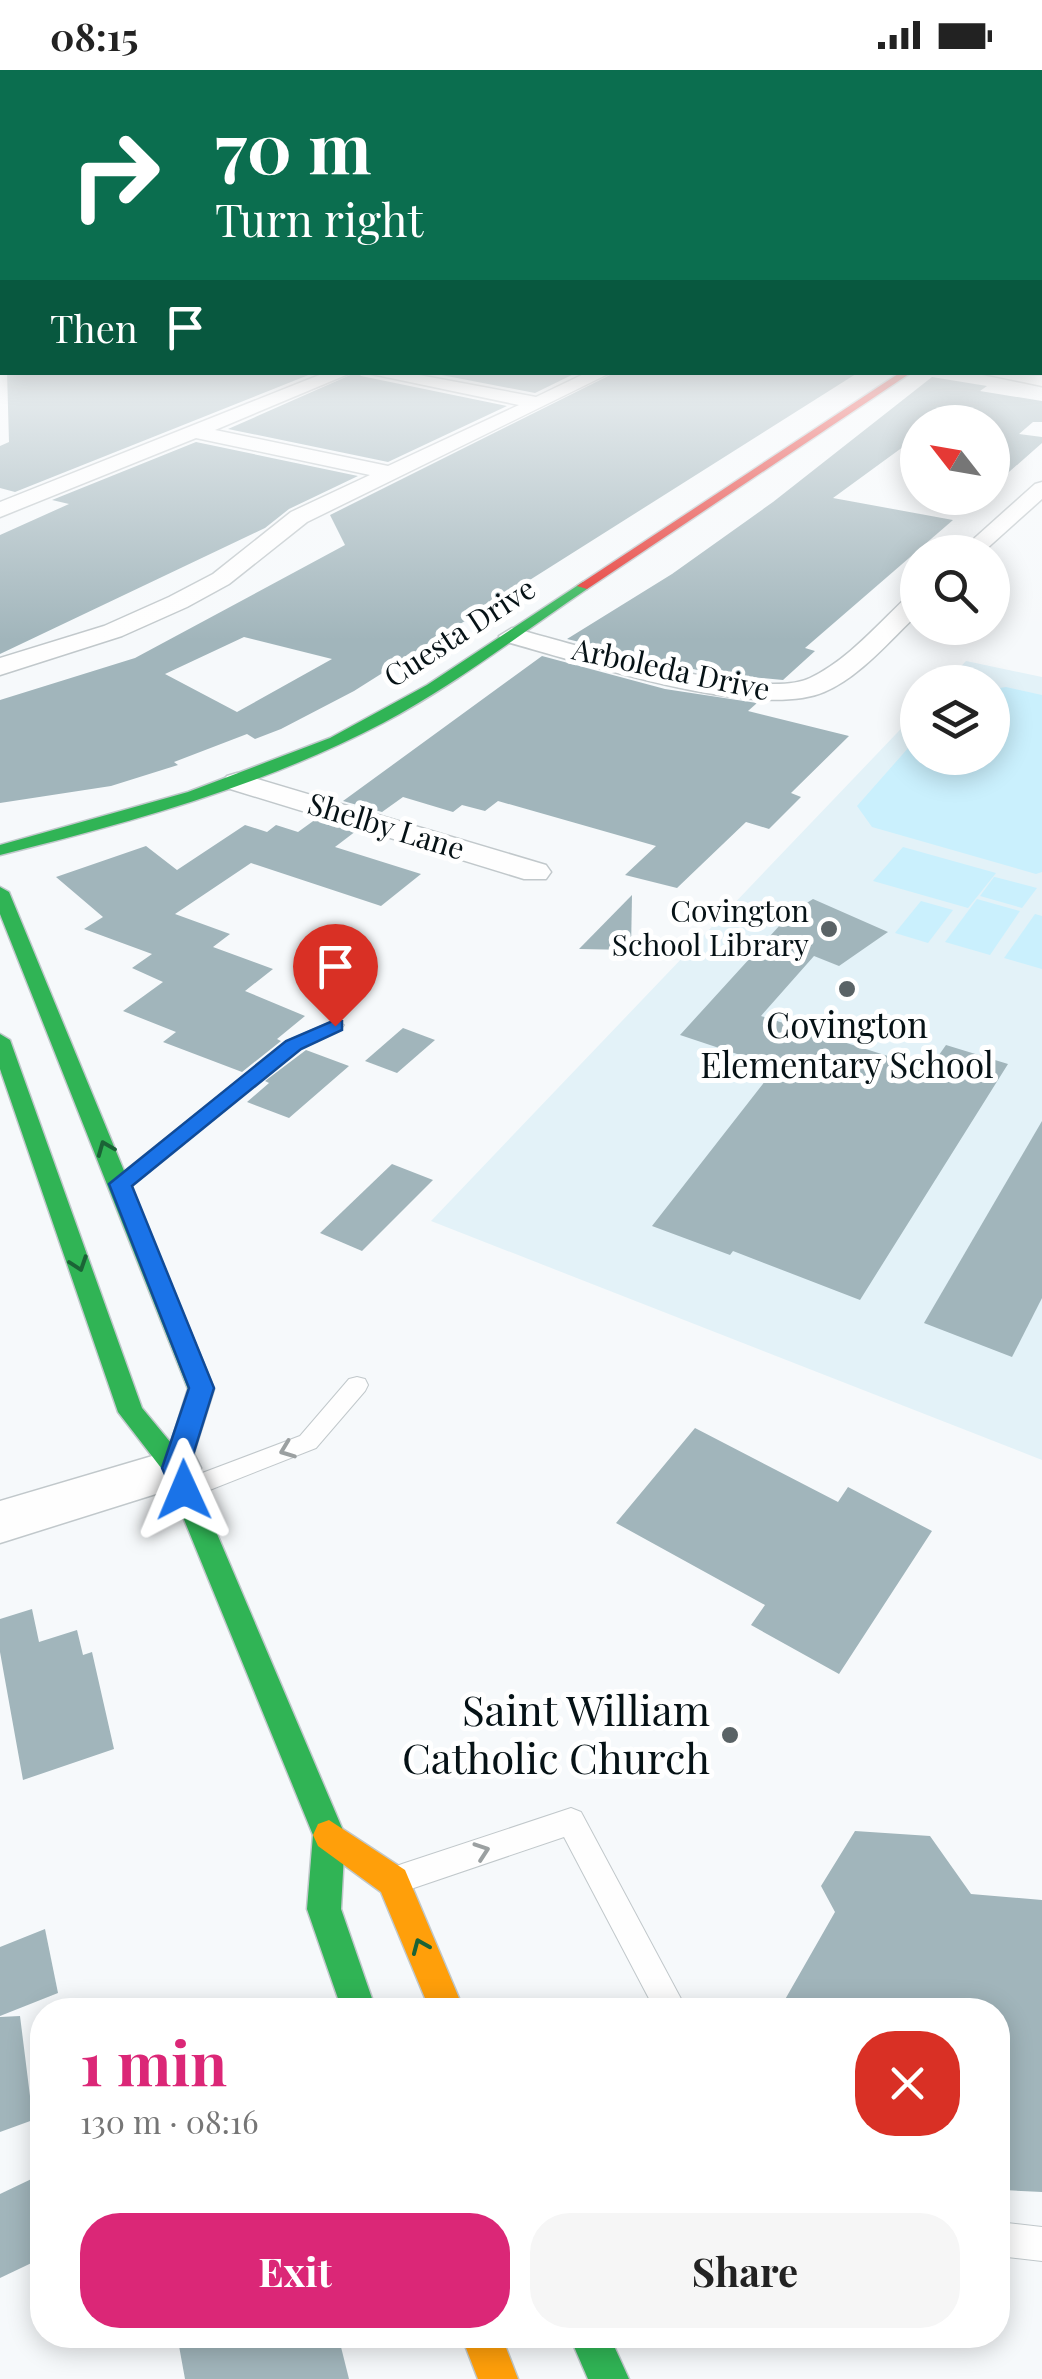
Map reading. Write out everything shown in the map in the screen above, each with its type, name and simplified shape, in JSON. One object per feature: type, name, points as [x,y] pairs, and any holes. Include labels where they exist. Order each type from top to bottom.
[{"type":"street","points":[[0,510],[213,425]]},
{"type":"street","points":[[0,667],[113,632],[178,602],[220,579],[298,517],[491,425]]},
{"type":"street","name":"Cuesta Drive","points":[[0,850],[237,782],[331,744],[382,718],[829,425]]},
{"type":"street","points":[[195,432],[390,472]]},
{"type":"street","points":[[989,535],[1042,488]]},
{"type":"street","name":"Arboleda Drive","points":[[512,636],[726,686],[789,693],[824,682],[900,616]]},
{"type":"street","name":"Shelby Lane","points":[[237,782],[535,872]]},
{"type":"street","points":[[0,892],[201,1388],[180,1479]]},
{"type":"street","points":[[0,1040],[131,1412],[180,1479],[329,1834],[324,1910],[355,1998]]},
{"type":"street","points":[[0,1522],[180,1479]]},
{"type":"street","points":[[329,1834],[392,1882],[443,1998]]},
{"type":"street","points":[[487,2348],[498,2379]]},
{"type":"street","points":[[595,2348],[609,2379]]},
{"type":"lane","points":[[120,1184],[294,1045],[335,1026]]},
{"type":"lane","points":[[180,1479],[308,1442],[357,1385]]},
{"type":"lane","points":[[324,1910],[392,1882],[571,1821],[666,1998]]},
{"type":"lane","points":[[1010,2240],[1042,2244]]},
{"type":"shaded area","name":"Covington Elementary School","points":[[1010,670],[1042,677],[1042,1460],[431,1221],[900,730],[900,775],[1010,775]]},
{"type":"shaded area","points":[[1010,688],[1042,695],[1042,872],[1036,874],[872,827],[857,806],[900,757],[900,775],[1010,775]]},
{"type":"shaded area","points":[[903,847],[996,873],[968,908],[873,881]]},
{"type":"shaded area","points":[[994,877],[1037,888],[1022,908],[980,896]]},
{"type":"shaded area","points":[[977,899],[1020,911],[990,955],[945,942]]},
{"type":"shaded area","points":[[921,901],[953,910],[928,943],[895,933]]},
{"type":"shaded area","points":[[1035,914],[1042,916],[1042,969],[1004,958]]},
{"type":"building","points":[[9,425],[184,425],[15,492],[0,488],[0,446],[9,442]]},
{"type":"building","points":[[238,425],[467,425],[388,462],[228,429]]},
{"type":"building","points":[[510,425],[775,425],[354,691],[281,729],[255,739],[247,734],[174,762],[178,765],[111,786],[0,803],[0,700],[135,658],[345,545],[330,515]],"holes":[[[244,637],[332,659],[237,712],[165,674]]]},
{"type":"building","points":[[871,425],[900,425],[900,449],[833,498],[900,510],[900,515],[953,520],[936,535],[900,535],[900,566],[805,648],[815,651],[783,680],[710,673],[567,639],[672,574]]},
{"type":"building","points":[[1010,425],[1030,425],[1019,434],[1042,437],[1042,443],[1010,471]]},
{"type":"building","points":[[196,442],[358,476],[289,509],[265,528],[0,654],[0,535],[69,504],[52,500]]},
{"type":"building","points":[[542,656],[665,689],[757,703],[748,711],[849,736],[791,793],[801,797],[769,829],[746,822],[677,888],[625,875],[656,846],[498,801],[485,811],[462,805],[453,812],[403,797],[382,812],[343,801]]},
{"type":"building","points":[[316,819],[356,831],[335,847],[421,874],[381,906],[251,863],[175,914],[230,934],[213,947],[273,969],[245,991],[305,1016],[277,1039],[281,1041],[242,1072],[163,1042],[176,1032],[123,1011],[163,982],[132,968],[152,954],[84,929],[103,917],[56,877],[146,846],[177,870],[245,825],[267,832],[276,825],[298,832]]},
{"type":"building","points":[[632,895],[631,950],[579,949]]},
{"type":"building","points":[[813,899],[888,932],[839,966],[814,956],[761,1016],[929,1069],[946,1045],[1008,1064],[860,1300],[733,1251],[730,1255],[652,1226],[776,1067],[680,1035],[791,913]]},
{"type":"building","points":[[403,1028],[435,1040],[397,1073],[365,1061]]},
{"type":"building","points":[[306,1050],[349,1066],[289,1118],[247,1102],[269,1083],[265,1081]]},
{"type":"building","points":[[1042,1121],[1042,1298],[1012,1357],[924,1323]]},
{"type":"building","points":[[392,1164],[433,1180],[362,1251],[320,1233]]},
{"type":"building","points":[[695,1428],[838,1502],[848,1487],[932,1531],[839,1674],[751,1625],[765,1605],[616,1523]]},
{"type":"building","points":[[32,1609],[39,1642],[77,1630],[83,1655],[92,1652],[114,1749],[23,1780],[0,1652],[0,1619]]},
{"type":"building","points":[[855,1831],[930,1836],[971,1894],[1042,1900],[1042,2192],[1010,2190],[1010,1998],[786,1998],[835,1912],[821,1886]]},
{"type":"building","points":[[45,1929],[58,1993],[30,1998],[30,2004],[0,2016],[0,1947]]},
{"type":"building","points":[[20,2016],[30,2121],[0,2132],[0,2017]]},
{"type":"building","points":[[30,2180],[30,2264],[0,2278],[0,2194]]},
{"type":"building","points":[[179,2348],[341,2348],[349,2379],[185,2379]]},
{"type":"traffic: fast","points":[[0,850],[194,796],[335,742],[432,688],[583,586]]},
{"type":"traffic: fast","points":[[0,892],[201,1389],[176,1468]]},
{"type":"traffic: fast","points":[[0,1040],[131,1412],[176,1468],[329,1835],[324,1909],[355,1998]]},
{"type":"traffic: fast","points":[[595,2348],[609,2379]]},
{"type":"traffic: slow","points":[[329,1835],[393,1881],[442,1998]]},
{"type":"traffic: slow","points":[[486,2348],[498,2379]]},
{"type":"traffic: jam","points":[[583,586],[828,425]]},
{"type":"place","name":"Covington School Library","points":[[829,929]]},
{"type":"place","name":"Covington Elementary School","points":[[847,989]]},
{"type":"place","name":"Saint William Catholic Church","points":[[730,1735]]},
{"type":"route","points":[[184,1490],[176,1468],[201,1388],[120,1184],[294,1045],[318,1030],[335,1026]]}]
